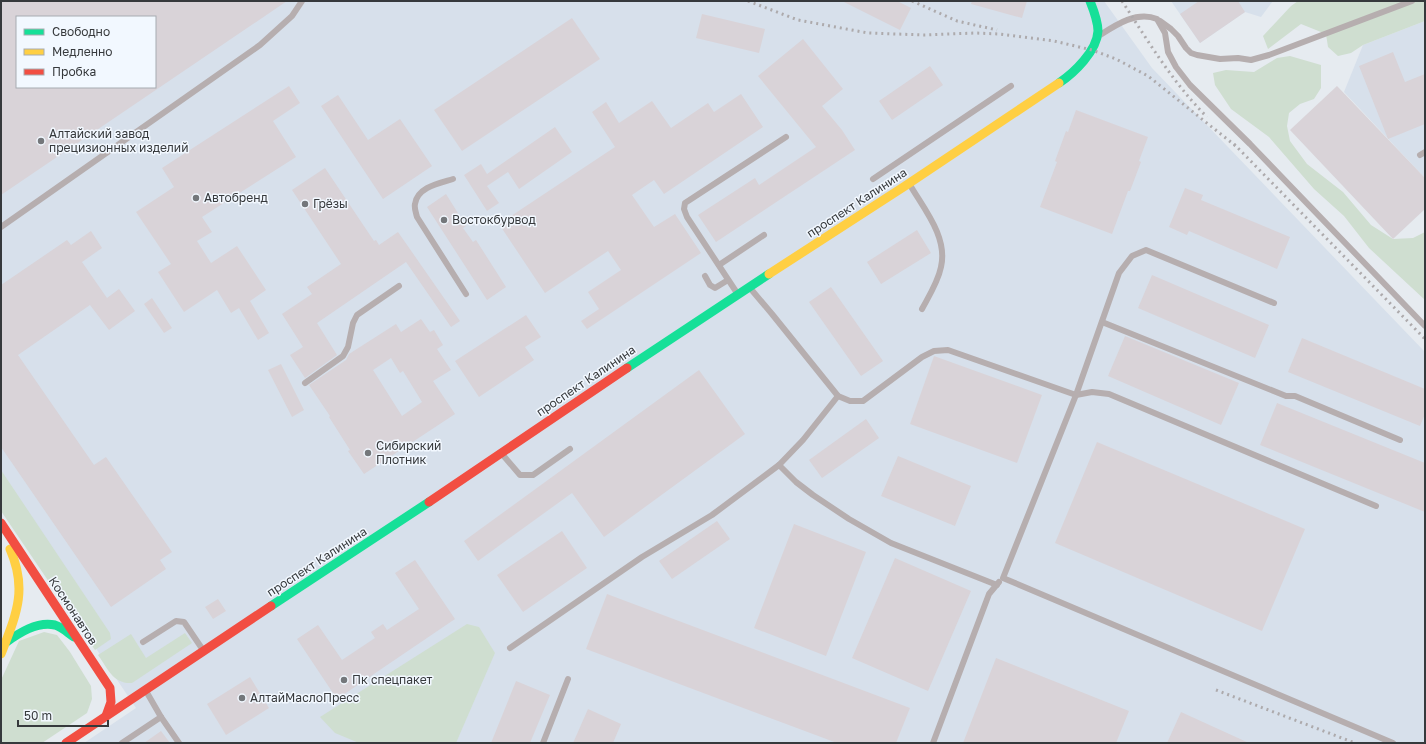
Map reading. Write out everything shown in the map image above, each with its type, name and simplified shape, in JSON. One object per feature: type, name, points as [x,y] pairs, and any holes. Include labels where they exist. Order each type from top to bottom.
[{"type":"street","name":"проспект Калинина","points":[[66,743],[345,557],[388,530],[501,452],[749,287],[909,183],[1069,76],[1092,50],[1097,37],[1096,17],[1090,1]]},
{"type":"street","name":"Космонавтов","points":[[1,523],[110,688],[111,702],[106,716]]},
{"type":"street","points":[[1,528],[17,563],[20,590],[1,654]]},
{"type":"street","points":[[5,643],[19,633],[33,627],[52,625],[65,631],[79,642]]},
{"type":"lane","points":[[1,227],[260,45],[292,16],[302,1]]},
{"type":"lane","points":[[1097,37],[1116,25],[1133,18],[1146,16],[1157,19],[1171,29],[1191,53],[1220,59],[1238,58],[1251,60],[1269,55],[1412,1]]},
{"type":"lane","points":[[1157,19],[1165,33],[1168,52],[1190,85],[1250,144],[1425,326]]},
{"type":"lane","points":[[873,179],[1010,86]]},
{"type":"lane","points":[[738,295],[687,217],[684,209],[685,203],[786,137]]},
{"type":"lane","points":[[453,179],[432,186],[419,194],[414,204],[417,217],[466,294]]},
{"type":"lane","points":[[909,183],[939,235],[942,251],[942,266],[937,280],[922,310]]},
{"type":"lane","points":[[719,266],[764,235]]},
{"type":"lane","points":[[933,743],[989,594],[1003,578],[1076,395],[1119,273],[1132,256],[1146,250],[1274,303]]},
{"type":"lane","points":[[704,276],[710,285],[715,288],[728,280]]},
{"type":"lane","points":[[305,383],[343,356],[348,347],[353,323],[358,315],[399,286]]},
{"type":"lane","points":[[749,287],[838,396],[850,401],[863,401],[922,357],[934,351],[948,350],[1076,395],[1092,392],[1109,394],[1376,506]]},
{"type":"lane","points":[[1102,322],[1286,396],[1295,396],[1400,440]]},
{"type":"lane","points":[[510,648],[642,557],[712,515],[779,465],[804,440],[838,396]]},
{"type":"lane","points":[[501,452],[520,475],[533,475],[570,449]]},
{"type":"lane","points":[[779,465],[796,482],[813,495],[891,544],[997,585]]},
{"type":"lane","points":[[1003,578],[1393,743]]},
{"type":"lane","points":[[143,642],[176,621],[184,622],[204,651]]},
{"type":"lane","points":[[543,743],[568,679]]},
{"type":"lane","points":[[145,690],[179,743]]},
{"type":"lane","points":[[122,743],[161,717]]},
{"type":"shaded area","points":[[1,1],[1104,1],[1152,68],[1425,352],[1425,743],[84,743],[136,708],[1,507]]},
{"type":"shaded area","points":[[1171,1],[1273,1],[1261,17],[1245,12],[1200,43]]},
{"type":"shaded area","points":[[1425,21],[1425,178],[1344,92],[1363,45]]},
{"type":"green space","points":[[1298,1],[1425,1],[1425,21],[1363,45],[1351,53],[1338,56],[1328,47],[1326,34],[1301,24],[1268,49],[1263,36],[1291,6]]},
{"type":"green space","points":[[1290,56],[1321,65],[1321,88],[1314,99],[1300,104],[1289,113],[1287,126],[1290,141],[1307,164],[1343,192],[1371,225],[1393,239],[1413,238],[1425,232],[1425,300],[1369,248],[1344,216],[1314,189],[1269,137],[1231,109],[1215,85],[1213,73],[1226,70],[1254,72],[1277,58]]},
{"type":"green space","points":[[1,470],[110,633],[111,639],[95,650],[1,511]]},
{"type":"green space","points":[[467,624],[479,627],[495,653],[456,743],[359,743],[335,733],[320,717]]},
{"type":"green space","points":[[44,632],[57,635],[70,652],[91,686],[92,699],[87,713],[42,743],[1,743],[1,680],[19,641]]},
{"type":"green space","points":[[185,633],[192,643],[132,683],[120,681],[112,675],[98,655],[131,634],[146,658]]},
{"type":"building","name":"Алтайский завод прецизионных изделий","points":[[1,1],[287,1],[1,195]]},
{"type":"building","points":[[842,1],[897,1],[911,8],[900,30]]},
{"type":"building","points":[[972,1],[1027,1],[1022,18],[971,4]]},
{"type":"building","points":[[1199,1],[1238,1],[1245,12],[1200,43],[1180,14]]},
{"type":"building","points":[[702,14],[765,29],[759,53],[696,38]]},
{"type":"building","points":[[572,18],[600,59],[462,151],[434,110]]},
{"type":"building","points":[[803,39],[843,89],[822,106],[842,130],[855,150],[716,242],[698,215],[755,178],[759,185],[816,147],[758,76]]},
{"type":"building","points":[[1393,52],[1405,82],[1425,74],[1425,124],[1388,139],[1359,66]]},
{"type":"building","points":[[930,66],[943,85],[892,120],[879,101]]},
{"type":"building","points":[[289,86],[300,103],[273,121],[296,157],[202,217],[212,232],[197,241],[211,263],[237,246],[266,290],[250,301],[269,333],[258,340],[239,308],[231,313],[217,290],[184,312],[158,272],[171,264],[136,212],[174,187],[162,168]]},
{"type":"building","points":[[1337,86],[1425,178],[1425,209],[1393,239],[1290,130]]},
{"type":"building","points":[[741,94],[763,127],[664,194],[654,180],[632,195],[654,227],[675,214],[701,253],[587,329],[581,321],[599,309],[588,292],[621,270],[608,251],[545,293],[499,224],[615,147],[592,112],[606,102],[619,123],[652,101],[671,128],[708,103],[714,112]]},
{"type":"building","points":[[338,95],[368,140],[400,119],[432,166],[383,199],[321,106]]},
{"type":"building","points":[[1076,110],[1148,137],[1139,161],[1141,162],[1130,191],[1128,191],[1112,234],[1040,207],[1057,162],[1055,161],[1066,131],[1068,132]]},
{"type":"building","points":[[555,127],[572,152],[519,189],[508,172],[487,186],[499,203],[487,211],[464,175],[481,164],[487,174]]},
{"type":"building","points":[[325,168],[374,241],[376,240],[379,245],[398,232],[460,321],[451,327],[406,262],[317,323],[337,355],[305,378],[290,355],[303,347],[282,314],[312,294],[307,287],[341,264],[292,190]]},
{"type":"building","points":[[1185,188],[1203,195],[1201,200],[1290,237],[1277,269],[1189,231],[1187,235],[1169,227]]},
{"type":"building","points":[[446,194],[466,226],[463,228],[473,242],[476,240],[506,287],[487,300],[427,207]]},
{"type":"building","points":[[917,230],[931,253],[881,284],[867,262]]},
{"type":"building","points":[[91,231],[102,248],[82,262],[107,298],[119,289],[135,311],[109,330],[90,305],[18,355],[94,465],[106,457],[172,552],[160,560],[166,569],[111,607],[1,447],[1,285],[67,240],[71,245]]},
{"type":"building","points":[[1152,275],[1269,325],[1255,358],[1138,308]]},
{"type":"building","points":[[831,287],[883,361],[861,376],[809,302]]},
{"type":"building","points":[[152,298],[172,328],[164,333],[144,304]]},
{"type":"building","points":[[526,315],[541,337],[525,347],[534,360],[479,397],[455,361]]},
{"type":"building","points":[[421,319],[430,332],[434,330],[443,345],[437,349],[451,370],[433,381],[455,414],[364,474],[348,451],[350,450],[329,417],[330,416],[309,385],[346,360],[349,354],[396,324],[401,332]],"holes":[[[391,358],[400,373],[403,371],[422,402],[402,416],[373,370]]]},
{"type":"building","points":[[1125,336],[1239,383],[1221,425],[1108,376]]},
{"type":"building","points":[[1302,338],[1425,389],[1425,414],[1420,426],[1288,372]]},
{"type":"building","points":[[934,356],[1042,395],[1017,463],[910,424]]},
{"type":"building","points":[[281,364],[304,410],[292,417],[268,370]]},
{"type":"building","points":[[699,370],[745,434],[604,537],[572,493],[478,561],[464,541]]},
{"type":"building","points":[[1277,403],[1425,463],[1425,512],[1260,445]]},
{"type":"building","points":[[866,419],[879,438],[822,478],[809,460]]},
{"type":"building","points":[[1097,442],[1305,529],[1262,631],[1055,543]]},
{"type":"building","points":[[898,456],[971,486],[955,526],[881,496]]},
{"type":"building","points":[[717,521],[730,539],[672,579],[659,561]]},
{"type":"building","points":[[794,524],[866,552],[826,656],[754,628]]},
{"type":"building","points":[[562,531],[587,568],[523,612],[497,575]]},
{"type":"building","points":[[895,558],[971,591],[928,691],[852,658]]},
{"type":"building","points":[[415,560],[455,619],[337,699],[297,639],[318,625],[342,660],[375,638],[371,632],[383,624],[387,630],[419,609],[395,573]]},
{"type":"building","points":[[607,594],[910,708],[896,743],[837,743],[586,649]]},
{"type":"building","points":[[218,599],[226,611],[213,619],[205,607]]},
{"type":"building","points":[[996,658],[1129,711],[1116,743],[963,743]]},
{"type":"building","points":[[250,677],[269,708],[226,735],[207,704]]},
{"type":"building","points":[[516,681],[550,695],[530,743],[491,743]]},
{"type":"building","points":[[588,709],[621,724],[613,743],[573,743]]},
{"type":"building","points":[[1181,712],[1249,743],[1167,743]]},
{"type":"building","points":[[161,731],[170,743],[144,743]]},
{"type":"railway","points":[[748,1],[798,20],[868,33],[924,35],[975,33],[999,34],[1054,41],[1092,50],[1116,59],[1148,76],[1237,147]]},
{"type":"railway","points":[[912,1],[957,21],[997,30]]},
{"type":"railway","points":[[1122,1],[1172,76],[1207,117]]},
{"type":"railway","points":[[1234,144],[1425,339]]},
{"type":"railway","points":[[1216,690],[1355,743]]},
{"type":"traffic: fast","points":[[1059,83],[1084,61],[1097,39],[1097,24],[1090,1]]},
{"type":"traffic: fast","points":[[627,368],[769,274]]},
{"type":"traffic: fast","points":[[271,606],[429,502]]},
{"type":"traffic: fast","points":[[5,643],[28,629],[35,626],[48,624],[58,626],[74,637]]},
{"type":"traffic: slow","points":[[769,274],[905,186],[1059,83]]},
{"type":"traffic: slow","points":[[1,654],[18,602],[18,577],[10,549]]},
{"type":"traffic: jam","points":[[429,502],[627,368]]},
{"type":"traffic: jam","points":[[1,523],[110,688],[111,702],[106,716]]},
{"type":"traffic: jam","points":[[66,743],[271,606]]},
{"type":"place","name":"Алтайский завод прецизионных изделий","points":[[41,141]]},
{"type":"place","name":"Автобренд","points":[[196,198]]},
{"type":"place","name":"Грёзы","points":[[305,204]]},
{"type":"place","name":"Востокбурвод","points":[[444,220]]},
{"type":"place","name":"Сибирский Плотник","points":[[368,453]]},
{"type":"place","name":"Пк спецпакет","points":[[344,680]]},
{"type":"place","name":"АлтайМаслоПресс","points":[[242,698]]}]
